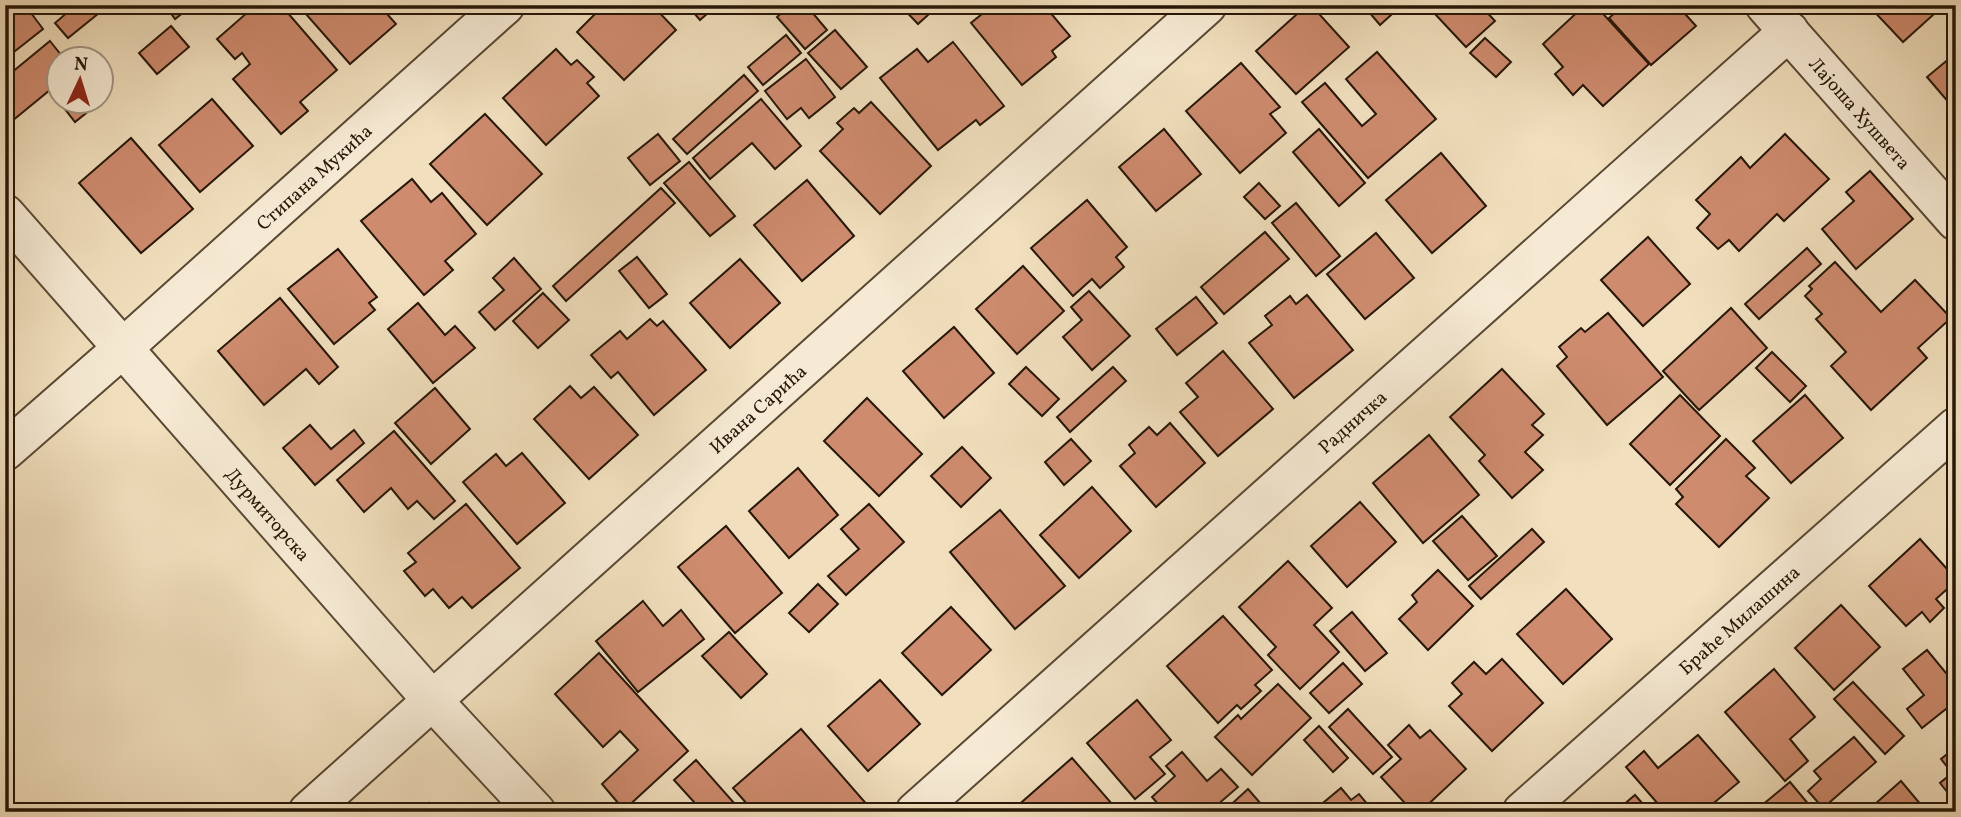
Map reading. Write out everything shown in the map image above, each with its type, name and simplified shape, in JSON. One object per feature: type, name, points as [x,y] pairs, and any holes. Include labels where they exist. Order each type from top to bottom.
[{"type":"street","name":"Стипана Мукића","points":[[5,451],[505,5]]},
{"type":"street","name":"Ивана Сарића","points":[[308,812],[1207,5]]},
{"type":"street","name":"Лајоша Хушвета","points":[[1777,18],[1956,221]]},
{"type":"street","name":"Радничка","points":[[915,812],[1777,18]]},
{"type":"street","name":"Дурмиторска","points":[[5,214],[432,700],[536,812]]},
{"type":"street","name":"Браће Милашина","points":[[1522,812],[1956,428]]},
{"type":"building","points":[[5,5],[25,5],[43,29],[5,59]]},
{"type":"building","points":[[76,5],[109,5],[68,38],[55,23]]},
{"type":"building","points":[[165,5],[193,5],[175,19]]},
{"type":"building","points":[[256,5],[281,5],[337,70],[300,102],[308,111],[281,134],[233,79],[250,64],[242,53],[235,59],[217,39]]},
{"type":"building","points":[[298,5],[379,5],[396,24],[350,64]]},
{"type":"building","points":[[604,5],[652,5],[676,30],[624,80],[577,32]]},
{"type":"building","points":[[687,5],[717,5],[700,20]]},
{"type":"building","points":[[790,5],[806,5],[827,30],[805,49],[777,17]]},
{"type":"building","points":[[900,5],[939,5],[918,24]]},
{"type":"building","points":[[993,5],[1044,5],[1070,36],[1052,51],[1056,57],[1022,85],[971,23]]},
{"type":"building","points":[[1307,5],[1311,5],[1349,47],[1296,94],[1256,51]]},
{"type":"building","points":[[1363,5],[1402,5],[1380,25]]},
{"type":"building","points":[[1445,5],[1465,5],[1472,12],[1480,5],[1495,21],[1466,47],[1435,14]]},
{"type":"building","points":[[1585,5],[1595,5],[1649,64],[1603,106],[1583,85],[1573,95],[1555,74],[1563,67],[1543,44]]},
{"type":"building","points":[[1624,5],[1677,5],[1696,26],[1651,65],[1609,18]]},
{"type":"building","points":[[1868,5],[1944,5],[1903,42]]},
{"type":"building","points":[[171,26],[189,47],[157,74],[139,53]]},
{"type":"building","points":[[835,30],[867,67],[841,89],[808,53]]},
{"type":"building","points":[[786,35],[801,53],[763,85],[748,67]]},
{"type":"building","points":[[1485,38],[1511,62],[1496,77],[1470,53]]},
{"type":"building","points":[[50,41],[54,46],[46,46],[46,93],[6,126],[5,78]]},
{"type":"building","points":[[953,42],[1004,106],[980,125],[976,120],[938,150],[880,78],[917,49],[928,62]]},
{"type":"building","points":[[556,49],[571,65],[577,60],[594,77],[587,83],[599,96],[546,145],[503,98]]},
{"type":"building","points":[[1377,52],[1436,119],[1368,178],[1302,102],[1325,83],[1362,126],[1376,114],[1346,79]]},
{"type":"building","points":[[1956,53],[1956,111],[1927,77]]},
{"type":"building","points":[[806,59],[835,97],[809,118],[801,108],[787,119],[765,91]]},
{"type":"building","points":[[1241,63],[1280,107],[1270,114],[1286,133],[1240,173],[1186,111]]},
{"type":"building","points":[[744,75],[758,91],[687,154],[673,139]]},
{"type":"building","points":[[212,99],[253,146],[200,192],[159,145]]},
{"type":"building","points":[[761,99],[801,146],[775,169],[752,143],[710,179],[693,158]]},
{"type":"building","points":[[871,102],[931,166],[880,214],[820,151],[843,129],[837,123],[854,108],[859,113]]},
{"type":"building","points":[[485,114],[542,174],[487,225],[430,164]]},
{"type":"building","points":[[70,116],[82,116],[75,122]]},
{"type":"building","points":[[1164,129],[1201,174],[1156,211],[1119,167]]},
{"type":"building","points":[[1319,129],[1365,183],[1339,206],[1293,152]]},
{"type":"building","points":[[658,134],[680,161],[650,185],[628,158]]},
{"type":"building","points":[[1785,134],[1829,179],[1784,221],[1777,214],[1739,251],[1729,240],[1718,249],[1697,228],[1710,214],[1696,200],[1741,157],[1750,168]]},
{"type":"building","points":[[131,138],[193,209],[141,253],[79,183]]},
{"type":"building","points":[[1441,153],[1486,206],[1432,253],[1386,200]]},
{"type":"building","points":[[689,162],[735,216],[710,236],[664,183]]},
{"type":"building","points":[[1870,171],[1913,219],[1856,269],[1822,229],[1854,201],[1846,192]]},
{"type":"building","points":[[412,179],[431,202],[442,193],[476,234],[445,261],[453,270],[424,295],[361,221]]},
{"type":"building","points":[[807,180],[854,236],[802,281],[754,225]]},
{"type":"building","points":[[1259,183],[1280,206],[1265,219],[1244,197]]},
{"type":"building","points":[[661,188],[675,203],[566,301],[553,286]]},
{"type":"building","points":[[1087,200],[1127,247],[1116,257],[1124,267],[1100,288],[1092,279],[1073,296],[1031,248]]},
{"type":"building","points":[[1296,203],[1340,256],[1316,276],[1272,223]]},
{"type":"building","points":[[1265,232],[1289,259],[1224,314],[1201,287]]},
{"type":"building","points":[[1376,233],[1414,278],[1365,319],[1327,274]]},
{"type":"building","points":[[1648,237],[1690,284],[1643,326],[1601,280]]},
{"type":"building","points":[[1807,248],[1821,264],[1759,319],[1745,304]]},
{"type":"building","points":[[338,249],[377,297],[369,303],[375,310],[334,344],[288,289]]},
{"type":"building","points":[[637,257],[667,294],[649,308],[619,271]]},
{"type":"building","points":[[514,258],[541,289],[495,330],[479,312],[504,290],[493,278]]},
{"type":"building","points":[[740,259],[780,303],[730,348],[690,303]]},
{"type":"building","points":[[1835,262],[1881,312],[1915,280],[1951,318],[1918,348],[1927,358],[1871,410],[1831,366],[1846,352],[1816,319],[1822,314],[1805,296],[1812,289],[1809,286]]},
{"type":"building","points":[[1023,266],[1064,311],[1017,354],[976,309]]},
{"type":"building","points":[[1089,291],[1130,336],[1092,370],[1063,337],[1082,320],[1071,307]]},
{"type":"building","points":[[543,293],[569,320],[538,348],[513,321]]},
{"type":"building","points":[[1307,295],[1353,350],[1294,398],[1249,343],[1272,325],[1265,316],[1290,296],[1296,304]]},
{"type":"building","points":[[1196,297],[1217,323],[1177,355],[1156,329]]},
{"type":"building","points":[[280,298],[338,367],[319,384],[306,369],[264,405],[218,351]]},
{"type":"building","points":[[418,303],[445,335],[455,326],[475,348],[433,383],[388,329]]},
{"type":"building","points":[[1731,308],[1767,348],[1699,410],[1663,371]]},
{"type":"building","points":[[1608,313],[1663,377],[1607,425],[1557,366],[1567,357],[1559,347],[1581,328],[1585,332]]},
{"type":"building","points":[[650,319],[657,326],[663,321],[706,370],[654,415],[618,372],[611,378],[591,355],[620,331],[627,339]]},
{"type":"building","points":[[954,327],[994,373],[944,418],[903,371]]},
{"type":"building","points":[[1223,351],[1273,409],[1218,456],[1180,412],[1198,397],[1186,383]]},
{"type":"building","points":[[1772,352],[1806,386],[1790,402],[1756,368]]},
{"type":"building","points":[[1026,367],[1059,399],[1042,416],[1009,384]]},
{"type":"building","points":[[1113,367],[1126,381],[1070,432],[1057,417]]},
{"type":"building","points":[[1502,369],[1544,414],[1532,425],[1543,435],[1525,452],[1543,470],[1512,498],[1479,461],[1485,455],[1450,417]]},
{"type":"building","points":[[570,386],[581,398],[594,387],[638,435],[589,479],[534,419]]},
{"type":"building","points":[[435,388],[470,429],[431,464],[395,423]]},
{"type":"building","points":[[1680,395],[1720,436],[1670,485],[1630,444]]},
{"type":"building","points":[[1805,395],[1843,438],[1791,483],[1753,441]]},
{"type":"building","points":[[867,398],[922,454],[879,496],[824,441]]},
{"type":"building","points":[[1170,423],[1205,463],[1156,507],[1120,466],[1135,453],[1129,445],[1149,427],[1157,435]]},
{"type":"building","points":[[310,425],[331,449],[354,430],[364,443],[315,485],[283,448]]},
{"type":"building","points":[[394,431],[455,501],[434,519],[417,501],[408,509],[391,488],[364,512],[337,480]]},
{"type":"building","points":[[1429,435],[1479,495],[1423,543],[1373,483]]},
{"type":"building","points":[[1071,439],[1091,461],[1064,485],[1045,462]]},
{"type":"building","points":[[1726,439],[1755,468],[1746,476],[1769,498],[1719,547],[1676,504],[1683,497],[1676,489]]},
{"type":"building","points":[[962,447],[991,478],[961,507],[931,476]]},
{"type":"building","points":[[522,453],[565,503],[517,544],[463,482],[496,454],[506,466]]},
{"type":"building","points":[[798,468],[838,515],[789,558],[749,511]]},
{"type":"building","points":[[1092,487],[1131,531],[1079,578],[1040,535]]},
{"type":"building","points":[[1360,502],[1396,542],[1347,587],[1311,546]]},
{"type":"building","points":[[466,504],[520,568],[472,608],[462,597],[449,608],[433,589],[425,596],[404,571],[416,562],[408,553]]},
{"type":"building","points":[[869,504],[904,542],[846,595],[828,576],[859,549],[841,529]]},
{"type":"building","points":[[1000,510],[1065,586],[1015,629],[950,552]]},
{"type":"building","points":[[1462,516],[1497,556],[1468,580],[1433,541]]},
{"type":"building","points":[[726,526],[782,593],[735,633],[678,567]]},
{"type":"building","points":[[1532,529],[1544,542],[1481,599],[1469,586]]},
{"type":"building","points":[[1920,539],[1956,581],[1936,599],[1944,608],[1930,622],[1922,612],[1906,626],[1869,586]]},
{"type":"building","points":[[1288,561],[1332,608],[1314,625],[1339,652],[1300,689],[1268,655],[1276,647],[1239,607]]},
{"type":"building","points":[[1438,570],[1473,606],[1428,650],[1399,619],[1417,602],[1412,595]]},
{"type":"building","points":[[818,584],[838,604],[809,632],[789,613]]},
{"type":"building","points":[[1566,589],[1612,639],[1563,684],[1517,634]]},
{"type":"building","points":[[643,601],[663,626],[681,610],[704,639],[638,692],[596,641]]},
{"type":"building","points":[[1841,605],[1880,647],[1834,690],[1795,648]]},
{"type":"building","points":[[951,607],[991,650],[942,695],[902,653]]},
{"type":"building","points":[[1352,612],[1387,653],[1365,671],[1330,631]]},
{"type":"building","points":[[1223,616],[1272,670],[1255,685],[1261,691],[1241,709],[1237,705],[1218,723],[1167,666]]},
{"type":"building","points":[[729,632],[767,674],[741,698],[702,656]]},
{"type":"building","points":[[1927,650],[1956,685],[1956,701],[1922,728],[1907,709],[1924,695],[1903,669]]},
{"type":"building","points":[[599,653],[688,751],[624,810],[602,784],[638,750],[620,731],[603,747],[555,694]]},
{"type":"building","points":[[1502,659],[1543,703],[1492,751],[1449,706],[1462,694],[1452,683],[1474,662],[1486,674]]},
{"type":"building","points":[[1343,663],[1362,684],[1329,713],[1310,693]]},
{"type":"building","points":[[1774,669],[1815,717],[1790,739],[1808,761],[1785,781],[1725,712]]},
{"type":"building","points":[[880,680],[920,724],[868,771],[828,726]]},
{"type":"building","points":[[1853,682],[1904,736],[1885,754],[1834,699]]},
{"type":"building","points":[[1278,684],[1311,718],[1252,775],[1215,737],[1238,715],[1241,719]]},
{"type":"building","points":[[1137,700],[1171,740],[1150,757],[1165,774],[1135,799],[1087,743]]},
{"type":"building","points":[[1348,709],[1392,757],[1373,774],[1329,727]]},
{"type":"building","points":[[1409,725],[1420,738],[1430,730],[1466,769],[1420,812],[1413,812],[1381,777],[1401,759],[1388,745]]},
{"type":"building","points":[[1319,726],[1348,758],[1333,772],[1304,740]]},
{"type":"building","points":[[801,729],[869,807],[864,812],[837,812],[832,806],[825,812],[754,812],[733,788]]},
{"type":"building","points":[[1698,735],[1739,782],[1703,812],[1665,812],[1626,767],[1644,751],[1658,768]]},
{"type":"building","points":[[1854,737],[1876,762],[1823,808],[1808,791],[1821,779],[1814,771]]},
{"type":"building","points":[[1956,747],[1956,803],[1940,783],[1952,773],[1941,759]]},
{"type":"building","points":[[1182,752],[1207,781],[1221,769],[1238,787],[1209,812],[1165,812],[1152,797],[1175,776],[1166,766]]},
{"type":"building","points":[[1072,758],[1113,805],[1104,812],[1018,812],[1015,808]]},
{"type":"building","points":[[696,760],[742,812],[703,812],[674,780]]},
{"type":"building","points":[[1901,781],[1927,812],[1866,812]]},
{"type":"building","points":[[1790,782],[1815,812],[1755,812],[1755,811]]},
{"type":"building","points":[[1341,788],[1351,800],[1359,794],[1374,812],[1312,812]]},
{"type":"building","points":[[1248,789],[1268,812],[1223,812]]},
{"type":"building","points":[[1635,795],[1650,812],[1615,812]]},
{"type":"building","points":[[429,803],[436,812],[418,812]]}]
